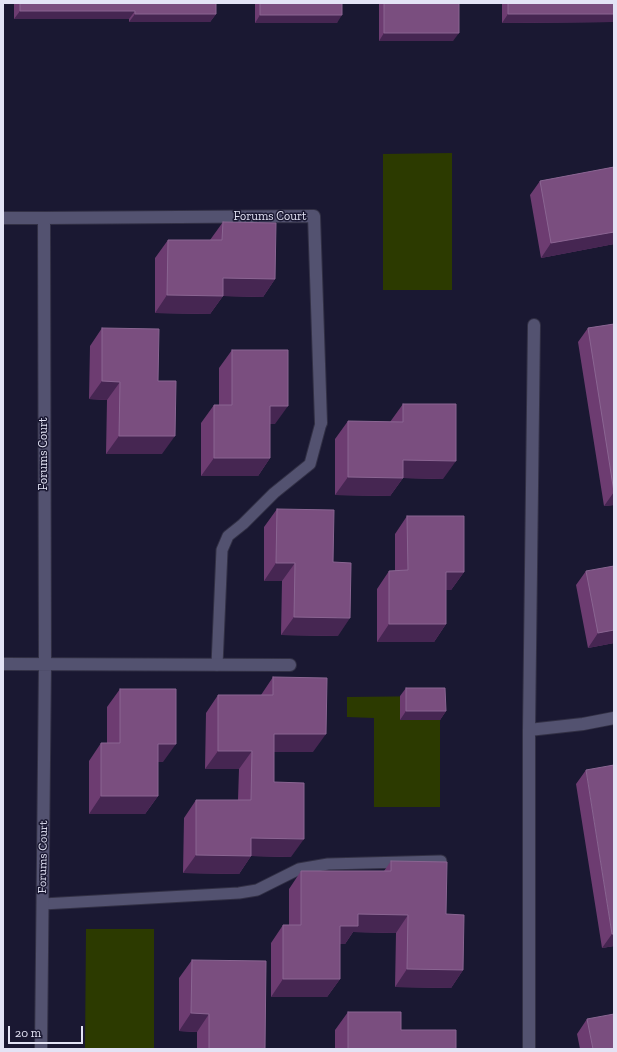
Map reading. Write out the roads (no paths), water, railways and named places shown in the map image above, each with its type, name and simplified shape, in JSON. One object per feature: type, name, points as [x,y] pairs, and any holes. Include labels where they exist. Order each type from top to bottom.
[{"type":"street","name":"Forums Court","points":[[3,218],[314,216],[321,423]]},
{"type":"street","name":"Forums Court","points":[[41,1049],[45,665],[44,218]]},
{"type":"street","points":[[529,1049],[529,730],[534,325]]},
{"type":"street","points":[[3,664],[290,665]]},
{"type":"street","points":[[529,730],[583,724],[614,718]]},
{"type":"lane","points":[[217,665],[222,550],[228,536],[243,524],[274,493],[310,464],[321,423]]},
{"type":"lane","points":[[43,904],[239,893],[257,890],[299,869],[328,864],[441,861]]}]
